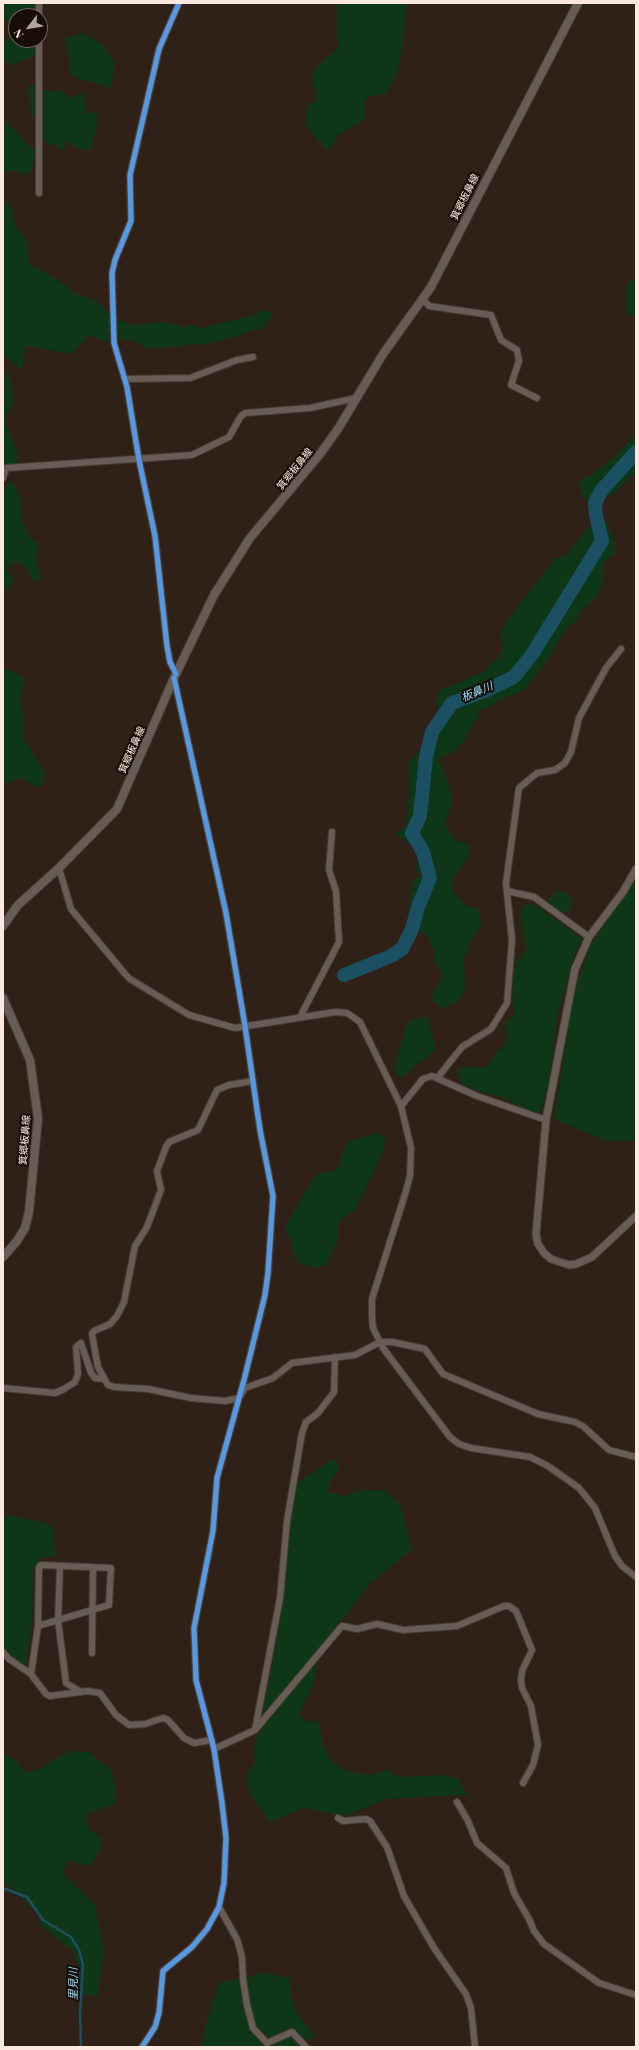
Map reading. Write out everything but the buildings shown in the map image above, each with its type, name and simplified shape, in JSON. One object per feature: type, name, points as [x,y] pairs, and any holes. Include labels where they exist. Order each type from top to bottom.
[{"type":"main road","name":"箕郷板鼻線","points":[[3,926],[18,905],[59,868],[117,809],[175,676],[214,595],[250,538],[320,454],[338,429],[383,354],[423,299],[578,3]]},
{"type":"main road","name":"箕郷板鼻線","points":[[3,998],[30,1060],[38,1118],[29,1212],[25,1228],[17,1241],[3,1257]]},
{"type":"street","points":[[142,2047],[150,2037],[157,2020],[163,1971],[201,1939],[219,1907],[224,1883],[226,1838],[222,1803],[214,1749],[196,1680],[194,1628],[213,1531],[218,1478],[265,1295],[268,1273],[273,1196],[267,1174],[246,1026],[226,913],[175,676],[167,646],[155,536],[139,460],[125,379],[114,343],[112,274],[115,260],[131,221],[130,175],[159,49],[179,3]]},
{"type":"street","points":[[39,48],[39,193]]},
{"type":"street","points":[[423,299],[429,306],[491,315],[501,340],[517,350],[519,361],[511,385],[537,398]]},
{"type":"street","points":[[125,379],[190,378],[237,360],[253,357]]},
{"type":"street","points":[[3,478],[6,468],[139,460],[192,454],[229,437],[241,416],[245,413],[310,408],[356,398]]},
{"type":"street","points":[[438,1077],[462,1048],[491,1029],[505,1007],[512,940],[506,878],[519,788],[537,773],[555,770],[565,763],[571,752],[578,718],[606,668],[621,649]]},
{"type":"street","points":[[300,1017],[339,942],[336,891],[329,870],[332,832]]},
{"type":"street","points":[[59,868],[71,909],[130,979],[189,1015],[201,1020],[236,1028],[335,1012],[347,1014],[360,1022],[401,1106],[409,1136],[411,1160],[406,1191],[372,1299],[373,1328],[380,1342],[450,1437],[459,1444],[471,1448],[530,1457],[548,1466],[579,1488],[595,1508],[615,1556],[622,1566],[636,1577]]},
{"type":"street","points":[[636,869],[623,892],[589,937],[575,969],[546,1120],[535,1223],[538,1244],[544,1253],[551,1259],[562,1264],[569,1265],[584,1262],[636,1216]]},
{"type":"street","points":[[507,891],[534,897],[589,937]]},
{"type":"street","points":[[401,1106],[423,1079],[428,1076],[438,1077],[477,1096],[546,1120]]},
{"type":"street","points":[[253,1081],[229,1085],[217,1090],[198,1130],[169,1142],[166,1147],[157,1172],[161,1190],[148,1226],[134,1246],[124,1302],[117,1316],[110,1324],[94,1331],[92,1334],[98,1367],[103,1378],[108,1384],[114,1387],[148,1389],[190,1398],[225,1401],[239,1398],[245,1388],[274,1378],[292,1363],[359,1353],[380,1342],[392,1342],[425,1349],[443,1374],[538,1414],[575,1422],[584,1427],[609,1450],[636,1457]]},
{"type":"street","points":[[3,1388],[55,1393],[64,1389],[75,1382],[78,1374],[76,1347],[81,1344],[91,1373],[95,1378],[103,1378]]},
{"type":"street","points":[[255,1730],[280,1598],[287,1521],[302,1434],[306,1422],[318,1413],[334,1392],[335,1357]]},
{"type":"street","points":[[31,1674],[38,1626],[39,1567],[41,1565],[111,1568],[109,1605],[38,1626]]},
{"type":"street","points":[[60,1566],[58,1620],[66,1683],[81,1692]]},
{"type":"street","points":[[92,1653],[93,1567]]},
{"type":"street","points":[[214,1749],[255,1730],[342,1626],[357,1630],[377,1624],[403,1630],[457,1626],[504,1606],[509,1606],[516,1611],[532,1650],[522,1671],[521,1680],[522,1688],[531,1706],[538,1745],[532,1765],[524,1783]]},
{"type":"street","points":[[3,1652],[9,1659],[31,1674],[46,1694],[50,1696],[81,1692],[102,1695],[116,1715],[129,1725],[145,1724],[163,1718],[168,1720],[184,1738],[194,1743],[212,1740]]},
{"type":"street","points":[[457,1802],[468,1821],[477,1843],[506,1868],[514,1893],[534,1931],[544,1944],[599,1983],[636,1995]]},
{"type":"street","points":[[338,1818],[343,1821],[366,1819],[370,1821],[387,1846],[404,1896],[434,1948],[466,1994],[471,2008],[475,2047]]},
{"type":"street","points":[[219,1907],[237,1938],[242,1956],[243,1978],[247,2005],[253,2028],[267,2043],[292,2032],[306,2047]]},
{"type":"green space","points":[[3,3],[37,3],[37,8],[8,8],[8,21],[3,17]]},
{"type":"green space","points":[[338,3],[409,3],[406,11],[402,50],[396,75],[391,85],[385,94],[368,97],[364,104],[366,118],[339,135],[328,150],[324,148],[307,127],[306,113],[311,103],[317,101],[312,75],[323,60],[338,49],[336,14]]},
{"type":"green space","points":[[83,33],[102,45],[115,62],[109,90],[103,85],[79,79],[70,74],[69,52],[65,37],[71,37]]},
{"type":"green space","points":[[8,38],[8,48],[36,48],[35,56],[12,65],[3,60],[3,44]]},
{"type":"green space","points":[[32,84],[34,85],[36,112],[32,118],[28,88]]},
{"type":"green space","points":[[44,90],[52,92],[61,90],[71,98],[78,93],[82,94],[88,114],[96,112],[98,120],[91,150],[78,149],[66,141],[63,143],[65,150],[60,150],[55,144],[49,145],[45,142],[42,137],[41,91]]},
{"type":"green space","points":[[3,119],[35,151],[32,169],[25,175],[16,171],[6,171],[3,180]]},
{"type":"green space","points":[[3,199],[10,206],[18,231],[27,239],[29,264],[53,277],[75,293],[96,301],[107,311],[110,317],[109,343],[89,335],[72,354],[25,346],[22,371],[3,354]]},
{"type":"green space","points":[[636,277],[636,317],[627,313],[626,295],[628,284]]},
{"type":"green space","points":[[265,309],[272,313],[271,317],[262,329],[252,330],[241,335],[212,343],[148,349],[136,342],[126,339],[119,342],[117,320],[134,325],[165,322],[184,327],[191,325],[202,328],[255,315]]},
{"type":"green space","points":[[3,369],[10,379],[14,402],[6,417],[6,423],[18,456],[17,464],[3,465]]},
{"type":"green space","points":[[636,433],[636,471],[614,493],[600,502],[587,501],[582,495],[579,481],[593,474],[607,463],[630,441]]},
{"type":"green space","points":[[8,482],[13,482],[20,497],[22,519],[29,537],[38,543],[36,560],[41,578],[32,582],[28,570],[17,561],[7,568],[13,582],[3,594],[3,494]]},
{"type":"green space","points":[[607,522],[615,546],[615,554],[604,561],[602,586],[594,600],[582,609],[576,622],[567,627],[548,660],[523,691],[501,699],[490,707],[479,710],[478,718],[474,722],[464,741],[455,751],[438,758],[449,784],[452,802],[445,824],[455,840],[469,845],[469,856],[455,875],[452,882],[453,891],[459,899],[468,906],[477,908],[481,921],[480,928],[471,941],[464,960],[465,990],[459,1001],[442,1009],[432,1000],[433,993],[443,975],[434,961],[434,950],[427,935],[416,929],[406,949],[385,954],[397,946],[407,920],[413,880],[421,875],[416,870],[418,861],[414,846],[395,835],[406,825],[410,785],[408,764],[421,749],[433,745],[444,718],[436,703],[439,691],[483,672],[497,659],[503,649],[501,633],[507,621],[550,565],[555,559],[564,557],[586,530],[594,524]]},
{"type":"green space","points":[[3,668],[14,671],[24,679],[20,701],[24,715],[23,737],[45,773],[41,787],[33,785],[22,778],[3,784]]},
{"type":"green space","points":[[636,874],[636,1141],[606,1141],[554,1119],[574,993],[590,947]]},
{"type":"green space","points":[[558,890],[570,896],[572,904],[569,910],[563,914],[555,910],[547,902]]},
{"type":"green space","points":[[523,905],[534,905],[582,938],[575,953],[557,1017],[550,1078],[540,1113],[527,1110],[499,1096],[470,1089],[463,1085],[456,1072],[463,1067],[481,1068],[489,1065],[496,1052],[504,1047],[507,1036],[505,1022],[515,1016],[512,1002],[514,971],[517,962],[526,950],[520,913]]},
{"type":"green space","points":[[428,1017],[435,1047],[434,1051],[400,1079],[395,1070],[405,1029],[409,1022],[415,1019]]},
{"type":"green space","points":[[378,1133],[385,1137],[384,1149],[354,1211],[340,1220],[338,1227],[338,1238],[327,1264],[318,1268],[299,1263],[292,1250],[291,1240],[285,1227],[311,1182],[319,1173],[331,1172],[338,1167],[345,1148],[350,1141]]},
{"type":"green space","points":[[334,1458],[339,1465],[338,1472],[331,1479],[328,1492],[346,1496],[363,1490],[384,1490],[400,1505],[412,1549],[371,1583],[328,1637],[317,1661],[313,1685],[299,1714],[307,1722],[318,1721],[323,1746],[332,1762],[345,1770],[354,1773],[373,1775],[387,1769],[397,1777],[441,1775],[457,1778],[467,1795],[386,1799],[347,1815],[303,1808],[270,1822],[253,1798],[247,1786],[248,1772],[255,1763],[255,1740],[260,1732],[283,1605],[287,1536],[297,1483]]},
{"type":"green space","points":[[8,1515],[44,1523],[53,1528],[55,1549],[54,1557],[42,1557],[33,1570],[32,1620],[25,1665],[9,1656],[3,1648],[3,1520]]},
{"type":"green space","points":[[70,1751],[89,1752],[111,1770],[115,1786],[116,1804],[92,1811],[86,1816],[89,1829],[102,1839],[100,1850],[91,1865],[83,1865],[70,1861],[63,1869],[63,1874],[95,1905],[104,1953],[97,1997],[78,1992],[78,1965],[73,1951],[40,1925],[39,1915],[10,1886],[3,1884],[3,1753],[15,1760],[25,1773],[39,1769]]},
{"type":"green space","points":[[264,1973],[290,1978],[291,1998],[297,2013],[314,2035],[310,2040],[297,2038],[304,2047],[201,2047],[219,1983]]},
{"type":"waterway","name":"板鼻川","points":[[344,975],[391,956],[402,949],[412,929],[418,907],[430,878],[423,852],[412,833],[420,816],[426,757],[432,732],[452,703],[487,690],[514,677],[533,653],[602,541],[595,503],[601,491],[636,452]]},
{"type":"waterway","name":"里見川","points":[[3,1888],[27,1897],[43,1920],[71,1937],[79,1950],[83,1965],[80,2012],[81,2047]]},
{"type":"cycle path","points":[[176,674],[170,662],[167,646],[155,536],[139,460],[127,387],[114,343],[112,273],[115,260],[131,221],[130,175],[159,49],[179,3]]},
{"type":"cycle path","points":[[142,2047],[155,2027],[159,2013],[163,1971],[192,1947],[207,1929],[219,1907],[224,1883],[226,1838],[222,1803],[214,1749],[196,1680],[194,1628],[213,1531],[217,1478],[244,1380],[265,1295],[268,1273],[273,1196],[260,1130],[245,1026],[226,913],[174,678]]}]
